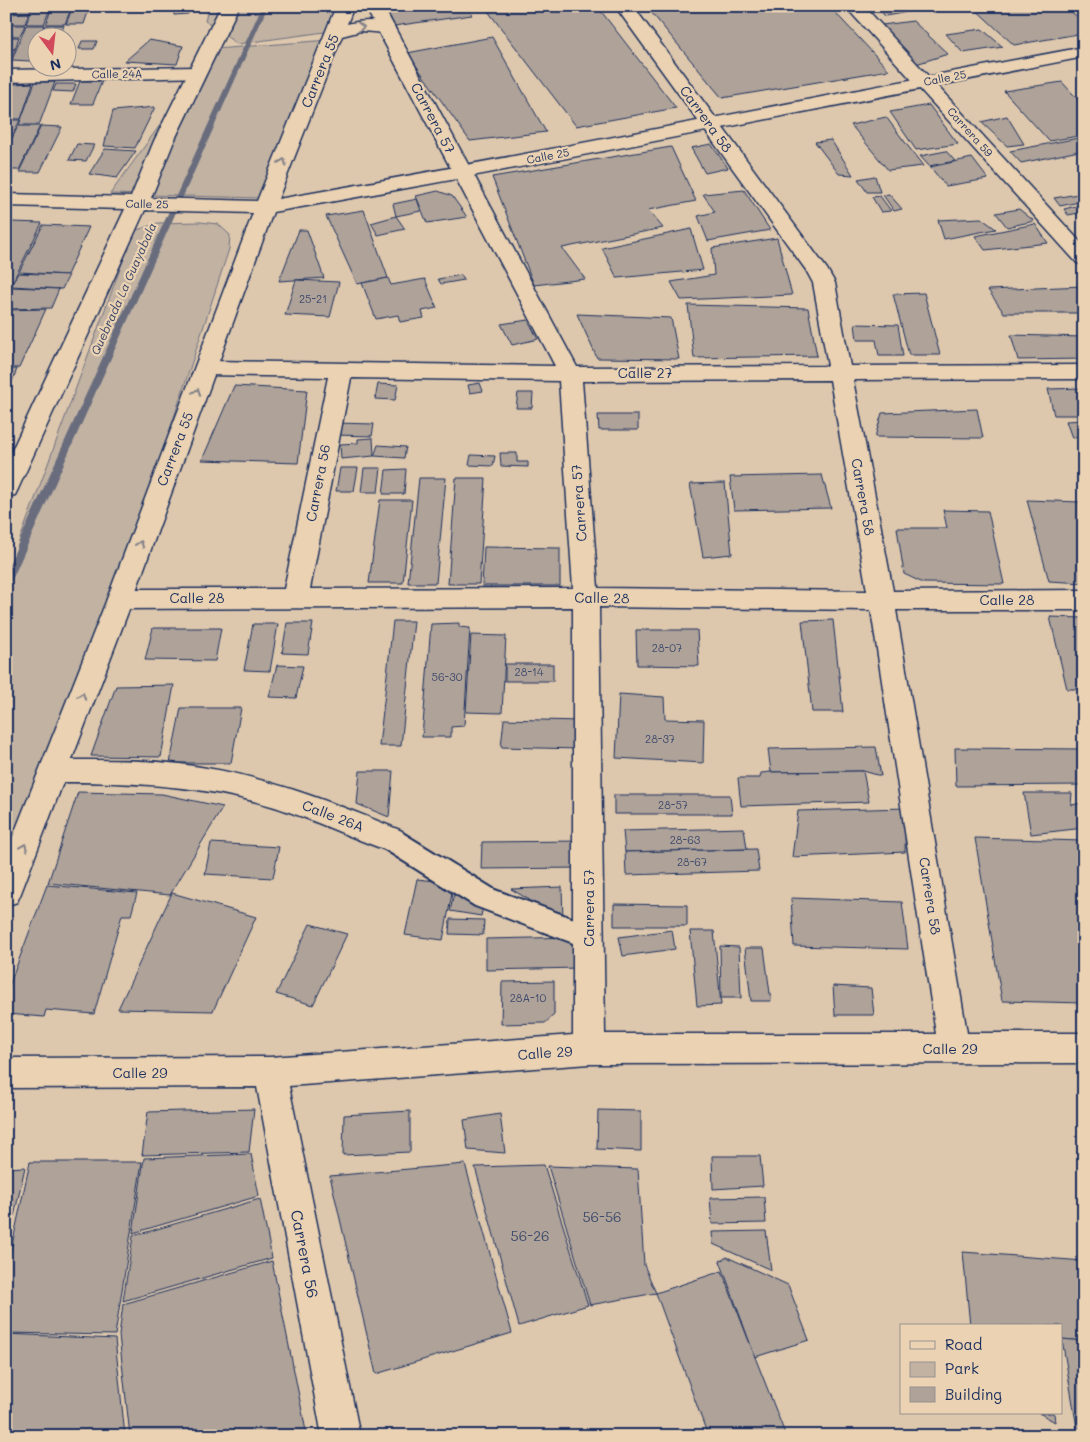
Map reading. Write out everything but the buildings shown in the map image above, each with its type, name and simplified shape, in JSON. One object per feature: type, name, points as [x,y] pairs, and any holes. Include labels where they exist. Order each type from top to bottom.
[{"type":"street","points":[[6,489],[142,204],[164,142],[230,6]]},
{"type":"street","name":"Carrera 55","points":[[6,893],[207,368],[260,207],[336,32],[345,6]]},
{"type":"street","name":"Carrera 57","points":[[374,6],[570,374],[586,597],[590,937],[588,1049]]},
{"type":"street","name":"Carrera 58","points":[[624,6],[816,269],[824,283],[882,601],[954,1049]]},
{"type":"street","name":"Carrera 59","points":[[854,6],[1084,259]]},
{"type":"street","points":[[336,32],[360,26],[386,28]]},
{"type":"street","name":"Calle 25","points":[[6,200],[260,207],[462,173],[710,123],[1084,52]]},
{"type":"street","name":"Calle 24A","points":[[6,76],[197,73]]},
{"type":"street","name":"Calle 27","points":[[207,368],[570,374],[841,371],[1084,372]]},
{"type":"street","name":"Carrera 56","points":[[295,598],[341,369]]},
{"type":"street","name":"Calle 28","points":[[120,598],[586,597],[882,601],[1084,600]]},
{"type":"street","name":"Calle 26A","points":[[54,770],[114,771],[198,777],[267,792],[333,814],[392,840],[485,898],[590,937]]},
{"type":"street","name":"Calle 29","points":[[6,1073],[270,1072],[588,1049],[1084,1048]]},
{"type":"street","name":"Carrera 56","points":[[270,1072],[341,1436]]},
{"type":"green space","points":[[209,6],[342,6],[332,31],[237,44],[205,21]]},
{"type":"green space","points":[[329,40],[261,198],[110,194],[215,49]]},
{"type":"green space","points":[[200,222],[218,224],[230,235],[229,249],[93,665],[6,850],[6,577],[134,231],[158,223]]},
{"type":"waterway","name":"Quebrada La Guayabala","points":[[6,582],[265,6]]}]
